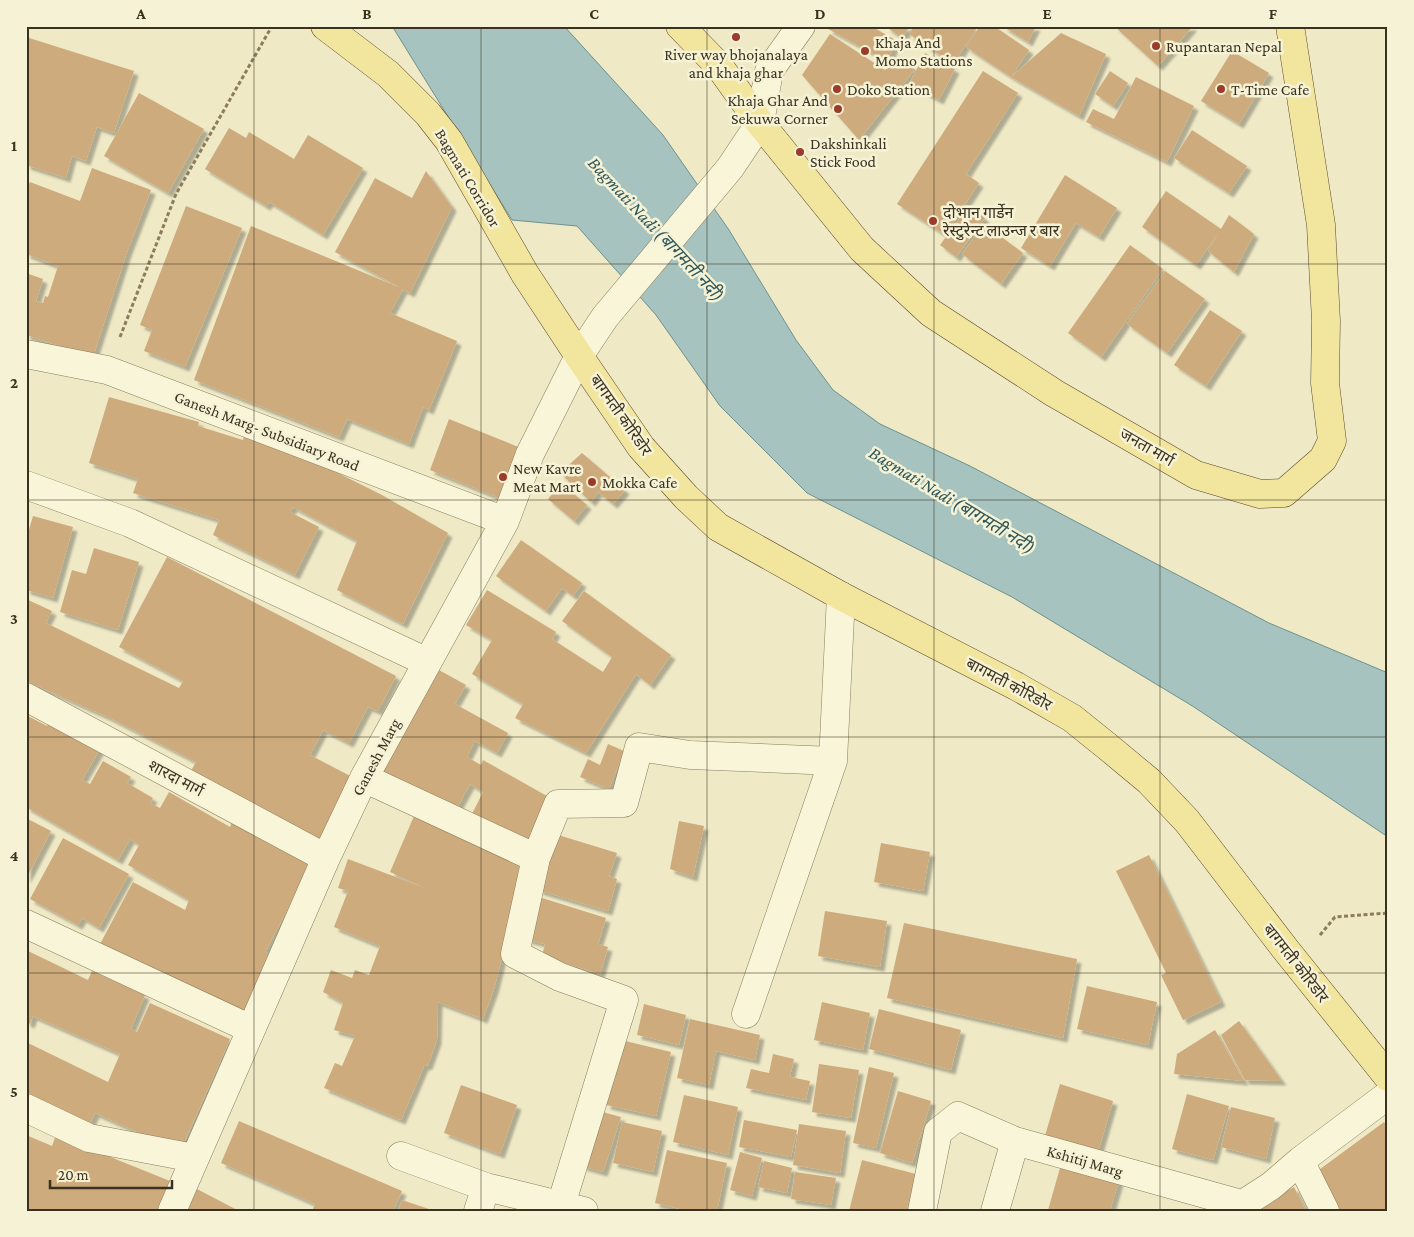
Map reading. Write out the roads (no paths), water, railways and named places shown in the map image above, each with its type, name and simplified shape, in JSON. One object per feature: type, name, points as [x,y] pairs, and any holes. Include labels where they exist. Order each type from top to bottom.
[{"type":"main road","name":"Bagmati Corridor","points":[[325,26],[388,74],[428,114],[449,141],[526,274],[580,356]]},
{"type":"main road","name":"जनता मार्ग","points":[[680,26],[719,66],[760,123],[862,249],[931,313],[1054,393],[1196,475],[1260,494],[1284,493],[1324,459],[1332,441],[1325,383],[1326,321],[1321,226],[1286,30]]},
{"type":"main road","name":"बागमती कोरिडोर","points":[[580,356],[641,447],[686,497],[718,527],[841,596],[1016,686],[1072,718],[1149,781],[1187,821],[1286,950],[1388,1077]]},
{"type":"street","points":[[760,123],[769,71],[801,26]]},
{"type":"street","name":"Ganesh Marg","points":[[172,1211],[326,858],[364,778],[505,521],[530,454],[580,356],[605,316],[730,168],[760,123]]},
{"type":"street","name":"Ganesh Marg- Subsidiary Road","points":[[26,354],[107,370],[505,521]]},
{"type":"street","points":[[26,485],[130,523],[427,662]]},
{"type":"street","points":[[746,1014],[833,761],[841,596]]},
{"type":"street","name":"शारदा मार्ग","points":[[26,697],[326,858]]},
{"type":"street","points":[[401,1156],[482,1199],[572,1208],[624,1000],[560,977],[515,954],[536,858],[558,804],[624,802],[640,747],[690,755],[833,761]]},
{"type":"street","points":[[364,778],[536,858]]},
{"type":"street","points":[[26,924],[251,1029]]},
{"type":"street","points":[[1237,1208],[1271,1186],[1300,1161],[1388,1095]]},
{"type":"street","points":[[26,1108],[88,1138],[194,1158]]},
{"type":"street","name":"Kshitij Marg","points":[[922,1211],[938,1132],[958,1116],[1015,1142],[1237,1208]]},
{"type":"street","points":[[995,1211],[1015,1142]]},
{"type":"street","points":[[1300,1161],[1325,1211]]},
{"type":"water","name":"Bagmati Nadi (बागमती नदी)","points":[[392,26],[564,26],[663,135],[729,230],[796,340],[833,390],[880,424],[970,466],[1269,623],[1388,673],[1388,837],[1194,707],[1012,597],[807,493],[720,406],[656,315],[577,226],[512,220]]},
{"type":"place","name":"River way bhojanalaya and khaja ghar","points":[[736,37]]},
{"type":"place","name":"Rupantaran Nepal","points":[[1156,46]]},
{"type":"place","name":"Khaja And Momo Stations","points":[[865,51]]},
{"type":"place","name":"Doko Station","points":[[837,89]]},
{"type":"place","name":"T-Time Cafe","points":[[1221,89]]},
{"type":"place","name":"Khaja Ghar And Sekuwa Corner","points":[[838,109]]},
{"type":"place","name":"Dakshinkali Stick Food","points":[[800,152]]},
{"type":"place","name":"दोभान गार्डेन रेस्टुरेन्ट लाउन्ज र बार","points":[[933,221]]},
{"type":"place","name":"New Kavre Meat Mart","points":[[503,477]]},
{"type":"place","name":"Mokka Cafe","points":[[592,482]]}]
